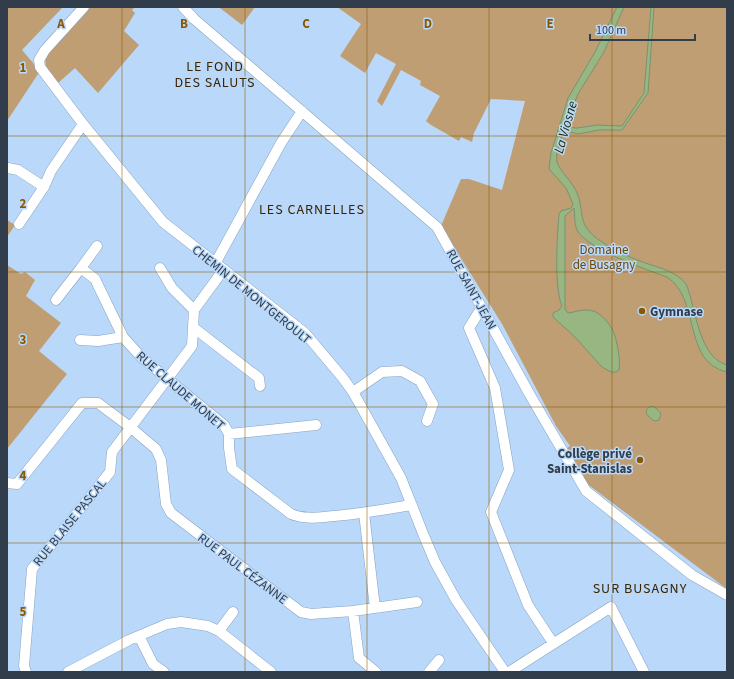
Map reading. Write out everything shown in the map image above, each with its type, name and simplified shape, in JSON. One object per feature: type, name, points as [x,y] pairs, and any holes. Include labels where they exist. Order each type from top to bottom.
[{"type":"street","name":"CHEMIN DE MONTGEROULT","points":[[84,7],[45,50],[39,60],[40,67],[83,124],[163,222],[305,333],[338,372],[353,392],[401,478],[435,562],[456,600],[505,672]]},
{"type":"street","name":"RUE SAINT-JEAN","points":[[183,7],[194,19],[437,227],[530,395],[586,491],[692,575],[727,595]]},
{"type":"street","points":[[216,262],[281,143],[302,111]]},
{"type":"street","points":[[19,224],[44,187],[51,171],[83,124]]},
{"type":"street","points":[[8,168],[18,170],[44,187]]},
{"type":"street","points":[[56,300],[97,246]]},
{"type":"street","name":"RUE CLAUDE MONET","points":[[81,268],[95,278],[123,336],[142,358],[224,425],[229,434],[316,425]]},
{"type":"street","points":[[160,268],[172,288],[194,310],[224,269]]},
{"type":"street","points":[[482,307],[469,328],[495,388],[509,470],[491,512],[528,605],[553,643]]},
{"type":"street","name":"RUE BLAISE PASCAL","points":[[26,672],[24,666],[32,569],[110,472],[112,452],[167,377],[192,346],[194,310]]},
{"type":"street","points":[[194,328],[259,378],[260,386]]},
{"type":"street","points":[[80,340],[98,341],[123,336]]},
{"type":"street","points":[[353,392],[382,372],[402,371],[420,381],[433,404],[427,421]]},
{"type":"street","name":"RUE PAUL CÉZANNE","points":[[7,483],[17,484],[82,403],[98,403],[156,449],[161,460],[166,504],[171,513],[301,612],[311,614],[375,608],[417,602]]},
{"type":"street","points":[[229,434],[232,469],[291,514],[299,517],[312,518],[364,513],[412,505]]},
{"type":"street","points":[[364,513],[375,608]]},
{"type":"street","points":[[509,672],[611,607],[644,672]]},
{"type":"street","points":[[353,610],[359,658],[376,672]]},
{"type":"street","points":[[219,631],[233,612]]},
{"type":"street","points":[[71,671],[139,636],[172,622],[208,626],[219,631],[271,672]]},
{"type":"street","points":[[139,636],[153,664],[164,672]]},
{"type":"street","points":[[429,672],[439,660]]},
{"type":"green space","points":[[7,7],[63,7],[22,50],[40,71],[7,121]]},
{"type":"green space","points":[[90,7],[135,7],[132,10],[135,13],[124,31],[139,45],[98,93],[75,68],[57,84],[45,62],[47,54]]},
{"type":"green space","points":[[220,7],[255,7],[242,25]]},
{"type":"green space","name":"Domaine de Busagny","points":[[337,7],[727,7],[727,589],[586,483],[567,448],[570,446],[556,426],[502,324],[441,226],[461,179],[469,179],[502,190],[525,101],[491,99],[474,133],[472,142],[461,137],[459,141],[426,121],[440,96],[420,85],[421,81],[401,70],[382,106],[377,101],[396,64],[376,53],[365,73],[340,56],[361,24]]},
{"type":"green space","points":[[7,220],[15,225],[7,237]]},
{"type":"green space","points":[[7,265],[21,274],[25,272],[35,280],[26,296],[61,323],[39,351],[67,374],[7,449]]},
{"type":"water","name":"La Viosne","points":[[617,7],[624,7],[604,52],[578,94],[565,127],[577,128],[597,125],[622,126],[644,93],[651,7],[654,7],[648,93],[622,130],[599,130],[578,134],[564,130],[560,141],[557,162],[561,170],[573,185],[579,198],[585,226],[597,239],[637,260],[676,275],[686,284],[699,330],[704,342],[717,360],[727,365],[727,372],[713,366],[703,356],[697,343],[684,300],[677,287],[667,277],[618,258],[592,244],[577,230],[574,208],[565,216],[565,309],[568,313],[590,310],[599,314],[608,323],[613,330],[615,337],[619,357],[619,370],[616,372],[611,372],[602,367],[575,337],[553,317],[553,313],[559,310],[562,306],[559,298],[557,275],[559,214],[561,211],[571,208],[573,204],[566,188],[549,169],[551,153],[568,98],[595,52]]},
{"type":"water","points":[[652,406],[661,414],[659,420],[655,421],[647,414],[647,409]]},
{"type":"place","name":"Gymnase","points":[[642,311]]},
{"type":"place","name":"Collège privé Saint-Stanislas","points":[[640,460]]},
{"type":"district","name":"LE FOND DES SALUTS","points":[[215,74]]},
{"type":"district","name":"LES CARNELLES","points":[[312,209]]},
{"type":"district","name":"SUR BUSAGNY","points":[[640,588]]}]
